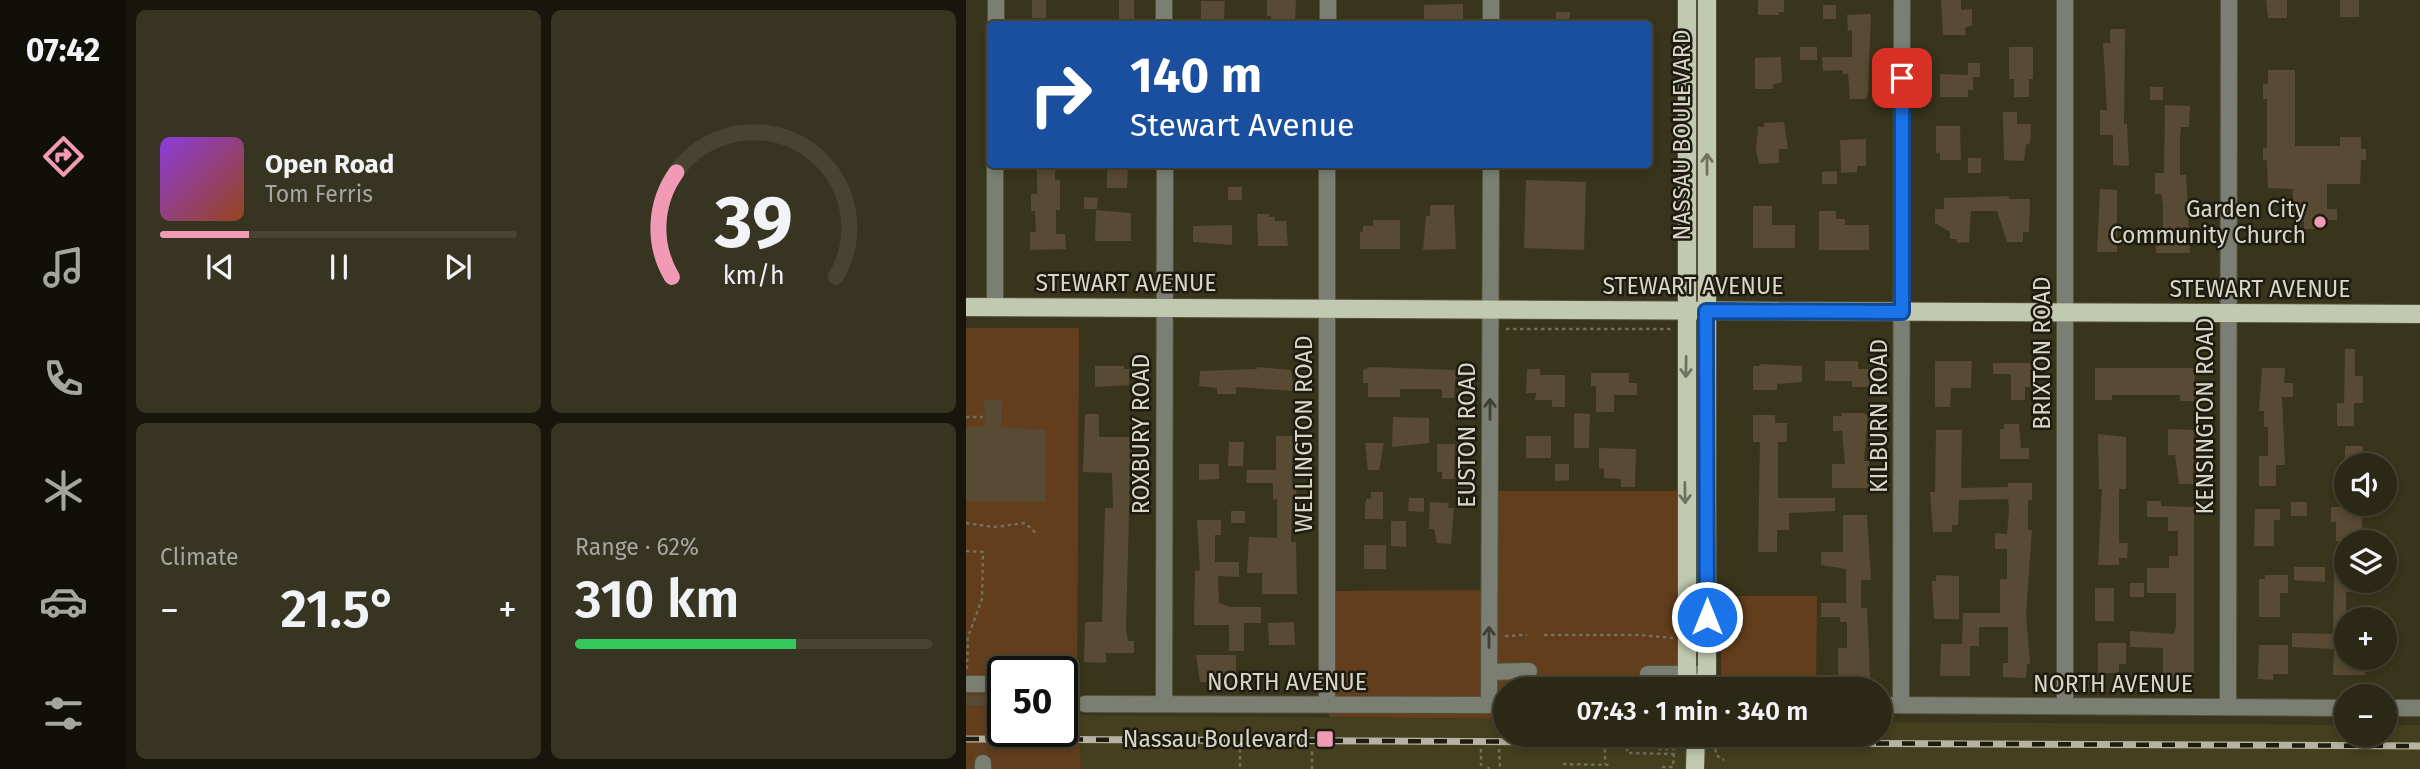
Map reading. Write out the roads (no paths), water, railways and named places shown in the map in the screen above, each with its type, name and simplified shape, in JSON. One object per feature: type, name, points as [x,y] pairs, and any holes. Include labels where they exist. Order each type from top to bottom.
[{"type":"main road","name":"NASSAU BOULEVARD","points":[[1687,0],[1689,677]]},
{"type":"main road","name":"NASSAU BOULEVARD","points":[[1704,677],[1707,0]]},
{"type":"main road","name":"STEWART AVENUE","points":[[966,307],[2420,314]]},
{"type":"main road","points":[[1695,769],[1696,747]]},
{"type":"street","points":[[996,0],[996,21]]},
{"type":"street","points":[[1164,0],[1164,21]]},
{"type":"street","points":[[1328,0],[1328,21]]},
{"type":"street","points":[[1491,0],[1491,21]]},
{"type":"street","name":"KILBURN ROAD","points":[[1901,705],[1902,0]]},
{"type":"street","name":"BRIXTON ROAD","points":[[2065,0],[2065,706]]},
{"type":"street","name":"KENSINGTON ROAD","points":[[2228,707],[2229,0]]},
{"type":"street","points":[[995,168],[995,307]]},
{"type":"street","name":"ROXBURY ROAD","points":[[1164,168],[1164,704]]},
{"type":"street","name":"WELLINGTON ROAD","points":[[1327,705],[1328,168]]},
{"type":"street","name":"EUSTON ROAD","points":[[1489,705],[1491,168]]},
{"type":"street","points":[[1489,672],[1529,671]]},
{"type":"street","points":[[1648,674],[1663,677]]},
{"type":"street","points":[[967,684],[987,684]]},
{"type":"street","name":"NORTH AVENUE","points":[[1085,704],[1489,705]]},
{"type":"street","name":"NORTH AVENUE","points":[[1892,705],[2334,708]]},
{"type":"street","points":[[2397,708],[2420,708]]},
{"type":"railway","points":[[966,739],[2420,746]]},
{"type":"place","name":"Garden City Community Church","points":[[2320,222]]},
{"type":"place","name":"Nassau Boulevard","points":[[1325,739]]}]
